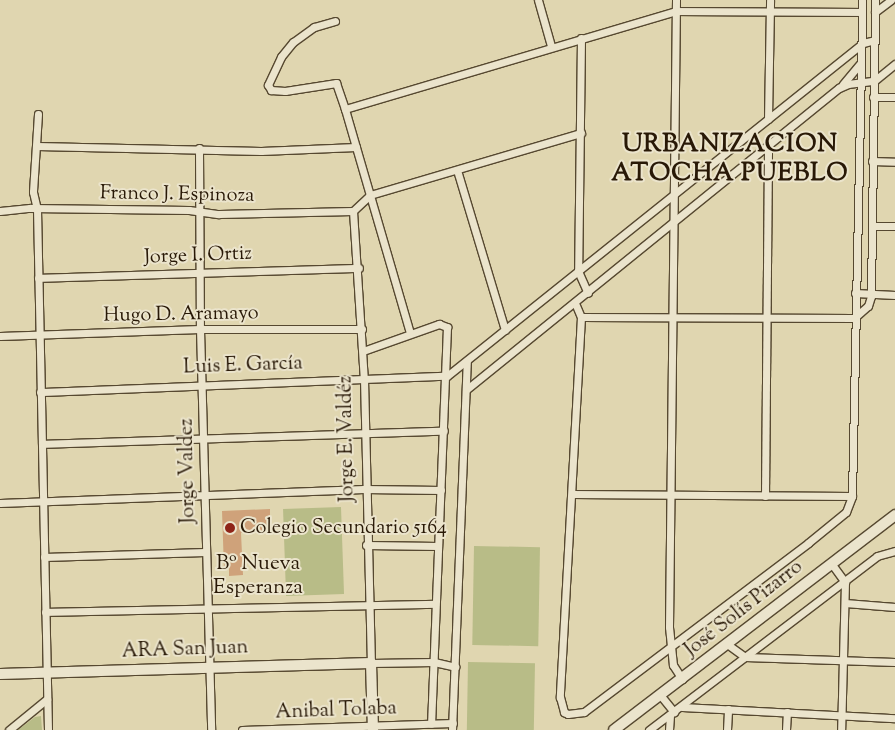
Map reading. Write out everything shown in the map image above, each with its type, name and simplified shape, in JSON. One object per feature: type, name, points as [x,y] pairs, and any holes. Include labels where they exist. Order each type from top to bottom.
[{"type":"street","points":[[538,0],[552,46]]},
{"type":"street","points":[[676,0],[670,646],[673,665],[682,678]]},
{"type":"street","points":[[768,119],[770,0]]},
{"type":"street","points":[[575,303],[581,317],[560,697],[564,712],[584,712],[808,544],[846,512],[852,496],[854,318],[862,62],[862,0]]},
{"type":"street","points":[[581,317],[854,318],[868,306],[872,226],[875,0]]},
{"type":"street","points":[[875,12],[891,0]]},
{"type":"street","points":[[345,109],[675,11],[862,12]]},
{"type":"street","points":[[335,20],[314,27],[293,42],[281,57],[268,85],[271,90],[286,91],[336,83],[410,334]]},
{"type":"street","points":[[581,38],[578,271],[588,293]]},
{"type":"street","points":[[447,376],[862,43],[875,40]]},
{"type":"street","points":[[467,389],[839,88],[862,62]]},
{"type":"street","points":[[839,88],[861,81],[874,81],[895,64]]},
{"type":"street","points":[[873,97],[895,97]]},
{"type":"street","points":[[38,114],[33,192],[37,209],[48,730]]},
{"type":"street","points":[[353,211],[370,195],[581,133]]},
{"type":"street","points":[[37,146],[199,148],[261,151],[356,147]]},
{"type":"street","points":[[765,496],[768,146]]},
{"type":"street","name":"Jorge Valdez","points":[[199,148],[200,329],[211,730]]},
{"type":"street","points":[[872,161],[895,162]]},
{"type":"street","points":[[457,170],[505,330]]},
{"type":"street","name":"Franco J. Espinoza","points":[[0,211],[37,209],[200,211],[219,214],[353,211]]},
{"type":"street","name":"Jorge E. Valdéz","points":[[353,211],[359,268],[363,351],[364,489],[373,728]]},
{"type":"street","points":[[872,226],[895,226]]},
{"type":"street","name":"Jorge I. Ortiz","points":[[38,278],[200,271],[359,268]]},
{"type":"street","points":[[855,293],[870,296],[895,295]]},
{"type":"street","points":[[363,351],[439,324],[447,328],[447,376],[434,604],[431,724]]},
{"type":"street","name":"Hugo D. Aramayo","points":[[0,336],[200,329],[362,329]]},
{"type":"street","points":[[452,727],[467,361]]},
{"type":"street","name":"Luis E. García","points":[[40,392],[202,383],[447,376]]},
{"type":"street","points":[[42,444],[204,436],[444,431]]},
{"type":"street","points":[[0,503],[364,489],[441,490]]},
{"type":"street","points":[[572,494],[852,496]]},
{"type":"street","name":"José Solís Pizarro","points":[[614,730],[661,696],[895,515]]},
{"type":"street","points":[[366,545],[438,546]]},
{"type":"street","points":[[649,730],[846,582],[877,556],[895,551]]},
{"type":"street","points":[[44,557],[205,552]]},
{"type":"street","points":[[831,563],[846,582],[840,730]]},
{"type":"street","points":[[45,612],[434,604]]},
{"type":"street","points":[[845,604],[895,606]]},
{"type":"street","points":[[728,644],[745,657],[895,662]]},
{"type":"street","points":[[371,663],[434,662],[455,667]]},
{"type":"street","name":"ARA San Juan","points":[[0,674],[371,663]]},
{"type":"street","points":[[661,696],[672,714],[669,730]]},
{"type":"street","points":[[9,730],[47,699]]},
{"type":"street","points":[[682,706],[895,718]]},
{"type":"street","points":[[727,730],[728,709]]},
{"type":"street","points":[[786,730],[787,712]]},
{"type":"street","name":"Anibal Tolaba","points":[[242,730],[373,728],[431,724],[452,727]]},
{"type":"green space","points":[[341,507],[344,594],[286,596],[283,509]]},
{"type":"green space","points":[[474,546],[540,547],[538,646],[472,645]]},
{"type":"green space","points":[[468,662],[535,663],[534,730],[467,730]]},
{"type":"green space","points":[[41,716],[42,730],[18,730],[35,717]]},
{"type":"building","points":[[270,509],[270,532],[241,533],[243,575],[229,576],[229,569],[224,569],[222,511]]},
{"type":"place","name":"Colegio Secundario 5164","points":[[230,528]]},
{"type":"district","name":"URBANIZACION ATOCHA PUEBLO","points":[[730,160]]},
{"type":"district","name":"Bº Nueva Esperanza","points":[[258,576]]}]
